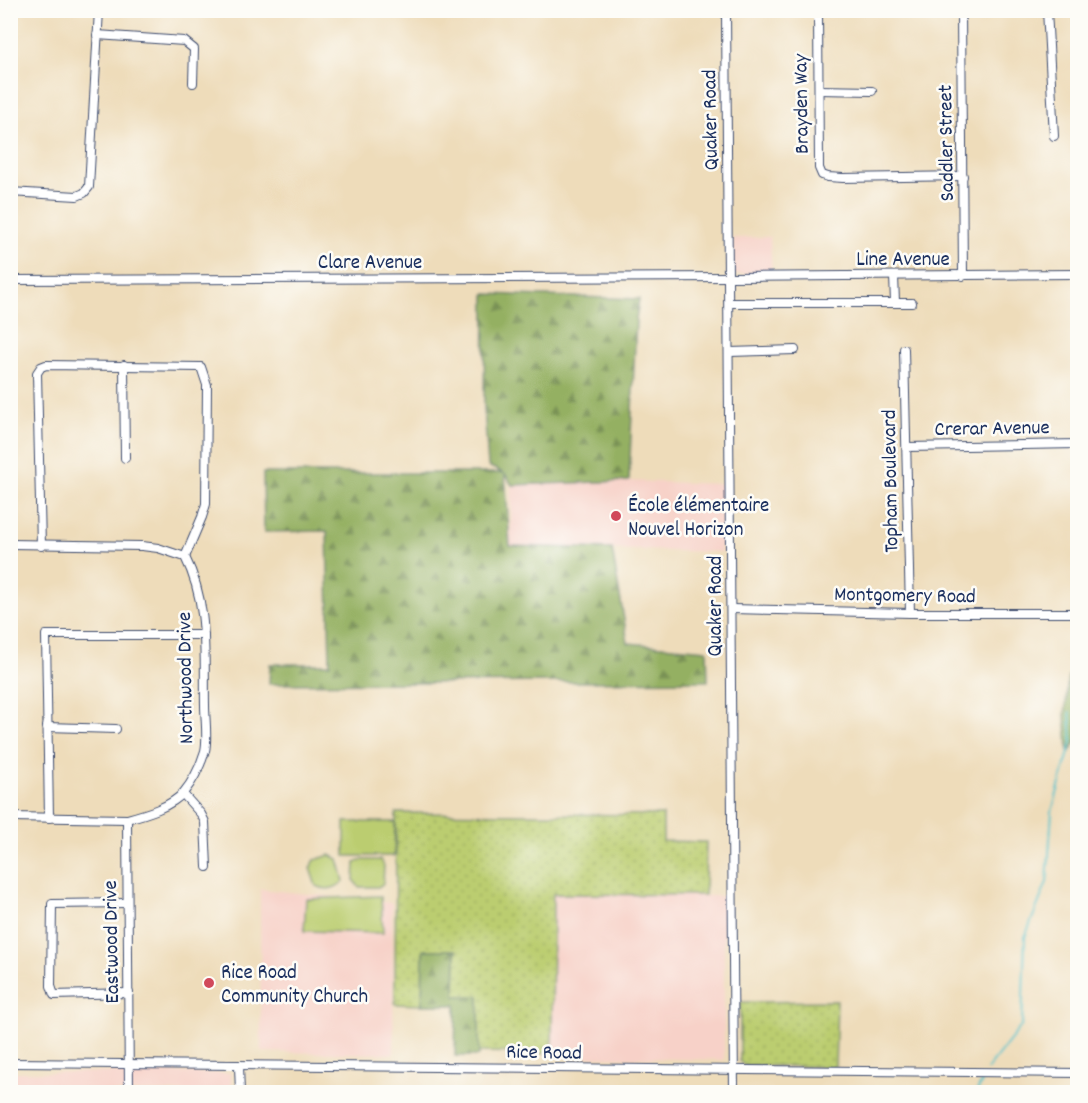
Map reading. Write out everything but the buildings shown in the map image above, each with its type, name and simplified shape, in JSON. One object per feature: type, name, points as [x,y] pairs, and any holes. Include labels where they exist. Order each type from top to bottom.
[{"type":"street","points":[[10,192],[77,196],[89,187],[99,10]]},
{"type":"street","name":"Quaker Road","points":[[726,10],[734,1092]]},
{"type":"street","name":"Brayden Way","points":[[818,10],[819,168],[822,175],[843,178],[963,176]]},
{"type":"street","name":"Saddler Street","points":[[961,10],[963,276]]},
{"type":"street","points":[[1047,10],[1054,136]]},
{"type":"street","points":[[97,35],[184,41],[194,49],[193,83]]},
{"type":"street","points":[[819,90],[872,91]]},
{"type":"street","name":"Line Avenue","points":[[729,277],[1077,274]]},
{"type":"street","points":[[894,276],[895,302]]},
{"type":"street","name":"Clare Avenue","points":[[10,280],[729,277]]},
{"type":"street","points":[[729,303],[912,303]]},
{"type":"street","name":"Topham Boulevard","points":[[904,349],[910,613]]},
{"type":"street","points":[[730,352],[795,350]]},
{"type":"street","points":[[10,544],[41,546],[142,546],[158,548],[184,557],[206,504],[207,385],[201,367],[46,365],[41,367],[37,373],[41,546]]},
{"type":"street","points":[[124,365],[125,458]]},
{"type":"street","name":"Crerar Avenue","points":[[907,447],[1077,444]]},
{"type":"street","name":"Northwood Drive","points":[[183,794],[205,750],[202,602],[184,557]]},
{"type":"street","name":"Montgomery Road","points":[[732,609],[910,613],[1077,613]]},
{"type":"street","points":[[49,818],[46,635],[204,635]]},
{"type":"street","points":[[47,727],[116,729]]},
{"type":"street","points":[[10,817],[127,819],[167,804],[183,794],[205,822],[207,867]]},
{"type":"street","name":"Eastwood Drive","points":[[127,819],[129,1092]]},
{"type":"street","points":[[127,903],[52,904],[51,986],[54,995],[129,993]]},
{"type":"street","name":"Rice Road","points":[[10,1063],[1077,1073]]},
{"type":"street","points":[[239,1066],[240,1092]]},
{"type":"shaded area","points":[[770,237],[772,274],[734,274],[733,238]]},
{"type":"shaded area","name":"École élémentaire Nouvel Horizon","points":[[579,481],[722,484],[721,552],[510,547],[512,485]]},
{"type":"shaded area","points":[[260,889],[392,903],[394,1054],[261,1052]]},
{"type":"shaded area","points":[[553,894],[724,896],[724,1060],[554,1056],[552,1053]]},
{"type":"shaded area","points":[[11,1072],[231,1073],[232,1092],[11,1092]]},
{"type":"green space","points":[[485,294],[639,299],[636,320],[629,481],[512,485],[505,474],[510,546],[612,549],[628,643],[707,650],[708,681],[269,684],[270,664],[330,664],[327,531],[264,532],[263,473],[503,473],[488,466],[484,408]]},
{"type":"green space","points":[[1068,676],[1078,676],[1077,741],[1069,753],[1065,717]]},
{"type":"green space","points":[[396,813],[663,815],[663,841],[706,842],[705,895],[553,894],[552,1053],[479,1052],[479,997],[455,996],[456,951],[423,950],[422,1005],[395,1004]]},
{"type":"green space","points":[[345,822],[395,822],[394,856],[345,856]]},
{"type":"green space","points":[[330,855],[338,859],[344,881],[338,886],[320,888],[316,886],[310,868],[315,860]]},
{"type":"green space","points":[[359,860],[381,860],[384,866],[383,884],[378,887],[359,887],[354,881],[355,863]]},
{"type":"green space","points":[[381,896],[383,933],[304,931],[306,899]]},
{"type":"green space","points":[[423,950],[456,950],[455,996],[479,996],[479,1056],[455,1056],[456,1005],[422,1005]]},
{"type":"green space","points":[[837,1001],[835,1067],[743,1065],[740,1061],[740,1002]]},
{"type":"waterway","points":[[987,1070],[1022,1025],[1025,937],[1047,882],[1052,811],[1072,742],[1070,712]]},
{"type":"waterway","points":[[977,1092],[982,1081]]},
{"type":"place","name":"École élémentaire Nouvel Horizon","points":[[616,516]]},
{"type":"place","name":"Rice Road Community Church","points":[[209,983]]}]
